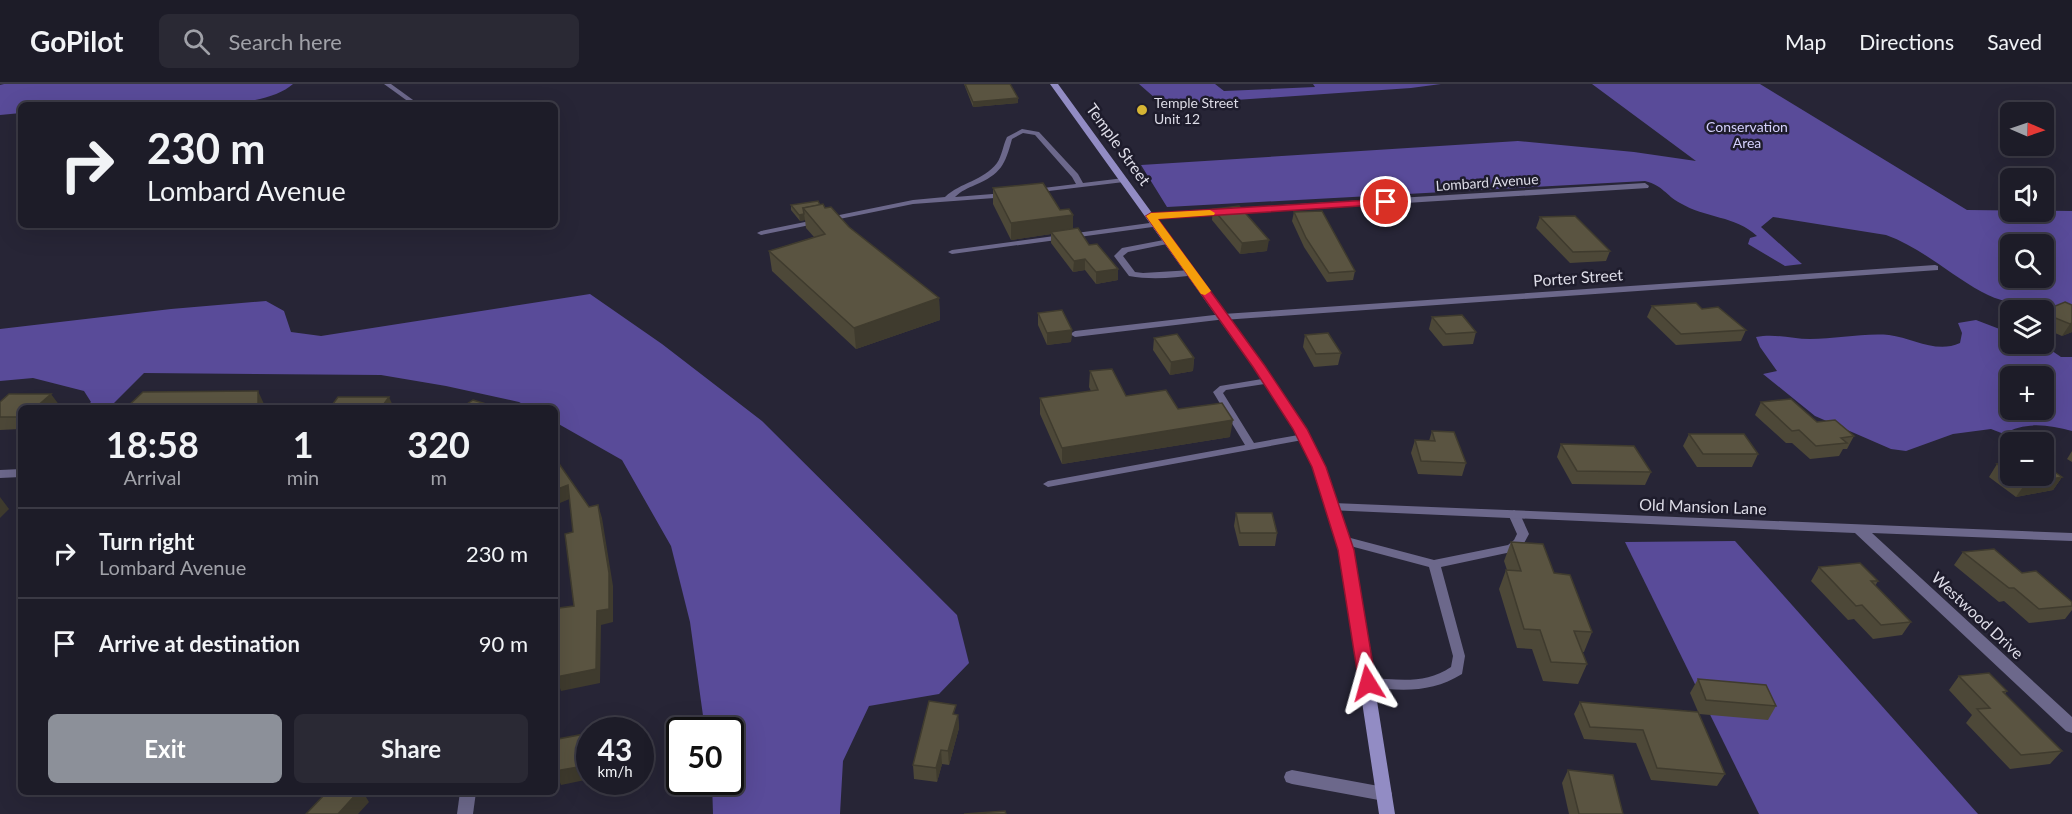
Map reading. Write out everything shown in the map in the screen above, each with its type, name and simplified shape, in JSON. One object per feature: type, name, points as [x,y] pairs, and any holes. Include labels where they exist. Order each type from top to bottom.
[{"type":"main road","name":"Temple Street","points":[[1054,84],[1268,381],[1304,436],[1319,467],[1334,507],[1354,593],[1387,814]]},
{"type":"street","name":"Lombard Avenue","points":[[1154,220],[1645,186]]},
{"type":"street","name":"Porter Street","points":[[1223,317],[1935,268]]},
{"type":"street","points":[[0,474],[18,473]]},
{"type":"street","name":"Old Mansion Lane","points":[[1334,507],[2072,537]]},
{"type":"street","name":"Westwood Drive","points":[[1859,529],[2072,727]]},
{"type":"street","points":[[1292,777],[1384,794]]},
{"type":"street","points":[[465,814],[468,795]]},
{"type":"lane","points":[[387,84],[413,102]]},
{"type":"lane","points":[[947,200],[957,190],[988,177],[1002,162],[1009,138],[1022,131],[1037,132],[1076,176],[1080,185]]},
{"type":"lane","points":[[1024,193],[1124,180]]},
{"type":"lane","points":[[761,233],[913,202],[1013,194]]},
{"type":"lane","points":[[952,252],[1154,220]]},
{"type":"lane","points":[[1169,241],[1125,250],[1118,256],[1132,274],[1143,276],[1192,273]]},
{"type":"lane","points":[[1075,334],[1223,317]]},
{"type":"lane","points":[[1251,446],[1218,392],[1222,388],[1268,381]]},
{"type":"lane","points":[[1048,484],[1304,436]]},
{"type":"lane","points":[[1343,540],[1434,564],[1512,548],[1520,542],[1523,534],[1514,514]]},
{"type":"lane","points":[[1368,683],[1431,685],[1446,679],[1457,670],[1459,656],[1434,564]]},
{"type":"green space","points":[[293,84],[280,92],[243,102],[18,102],[18,113],[0,115],[0,85]]},
{"type":"green space","points":[[1139,84],[1215,84],[1224,91],[1315,87],[1313,84],[1441,84],[1163,105]]},
{"type":"green space","name":"Conservation Area","points":[[1592,84],[1760,84],[1967,210],[2000,210],[2000,222],[2054,222],[2054,211],[2072,211],[2072,317],[2054,312],[2054,300],[2000,300],[1992,297],[1912,247],[1886,235],[1773,217],[1761,227],[1802,264],[1785,266],[1748,244],[1750,238],[1757,236],[1749,229],[1690,208],[1656,185],[1645,181],[1167,207],[1141,165],[1518,141],[1634,152],[1696,161]]},
{"type":"green space","points":[[590,294],[662,344],[762,421],[957,615],[969,663],[939,694],[869,706],[843,761],[840,814],[713,814],[712,795],[744,795],[744,717],[703,717],[690,622],[671,546],[622,460],[558,424],[558,405],[524,405],[446,386],[381,375],[144,373],[112,405],[88,405],[91,402],[84,391],[33,378],[0,381],[0,329],[171,309],[266,301],[284,311],[291,332],[321,336]]},
{"type":"green space","points":[[1976,320],[2000,329],[2000,354],[2054,352],[2061,357],[2072,357],[2072,431],[2037,425],[2020,427],[2008,432],[2000,432],[1991,429],[1953,434],[1906,451],[1891,449],[1815,416],[1763,374],[1777,371],[1760,347],[1756,337],[1810,339],[1889,335],[1942,347],[1960,343],[1962,333],[1958,323]]},
{"type":"green space","points":[[1735,541],[1978,814],[1759,814],[1625,542]]},
{"type":"building","points":[[965,84],[1010,84],[1018,98],[973,102]]},
{"type":"building","points":[[1043,183],[1060,210],[1069,209],[1073,215],[1011,223],[993,188]]},
{"type":"building","points":[[818,201],[820,205],[803,208],[804,214],[799,215],[791,205]]},
{"type":"building","points":[[823,204],[825,208],[831,207],[849,227],[939,298],[854,328],[769,251],[825,234],[803,208]]},
{"type":"building","points":[[1239,206],[1269,240],[1242,243],[1213,209]]},
{"type":"building","points":[[1322,211],[1355,271],[1329,273],[1306,238],[1294,212]]},
{"type":"building","points":[[1575,216],[1610,251],[1573,252],[1540,217]]},
{"type":"building","points":[[1078,228],[1089,245],[1097,244],[1118,269],[1096,272],[1085,259],[1074,261],[1051,232]]},
{"type":"building","points":[[2065,302],[2072,305],[2072,323],[2054,317],[2054,306]]},
{"type":"building","points":[[1696,303],[1702,309],[1718,307],[1746,330],[1681,334],[1652,306]]},
{"type":"building","points":[[1062,310],[1072,330],[1047,333],[1038,313]]},
{"type":"building","points":[[1462,315],[1476,332],[1446,334],[1432,317]]},
{"type":"building","points":[[1328,333],[1341,353],[1316,354],[1305,335]]},
{"type":"building","points":[[1177,334],[1194,358],[1171,362],[1154,338]]},
{"type":"building","points":[[1112,369],[1126,396],[1166,390],[1178,409],[1222,403],[1233,420],[1062,448],[1040,398],[1098,390],[1090,371]]},
{"type":"building","points":[[258,391],[258,405],[129,405],[143,392]]},
{"type":"building","points":[[9,394],[51,394],[38,405],[18,405],[18,417],[0,417],[0,402]]},
{"type":"building","points":[[338,397],[389,397],[383,405],[332,405]]},
{"type":"building","points":[[1791,399],[1817,422],[1835,420],[1854,436],[1841,438],[1847,443],[1816,446],[1799,430],[1792,431],[1761,402]]},
{"type":"building","points":[[473,400],[489,405],[466,405]]},
{"type":"building","points":[[1432,431],[1454,432],[1466,463],[1421,461],[1415,440],[1435,441]]},
{"type":"building","points":[[1689,434],[1744,434],[1758,454],[1703,454]]},
{"type":"building","points":[[1561,444],[1634,446],[1651,472],[1577,471]]},
{"type":"building","points":[[558,462],[589,507],[598,505],[609,573],[609,609],[597,611],[596,669],[558,677],[559,608],[574,606],[565,534],[573,532],[568,485],[558,489]]},
{"type":"building","points":[[2054,472],[2062,477],[2054,479]]},
{"type":"building","points":[[1236,513],[1272,513],[1277,533],[1240,533]]},
{"type":"building","points":[[1511,542],[1543,544],[1554,573],[1570,575],[1592,632],[1574,631],[1587,664],[1551,662],[1540,630],[1524,629],[1506,570],[1521,571]]},
{"type":"building","points":[[1994,549],[2022,573],[2036,571],[2072,602],[2072,606],[2039,609],[2014,588],[2009,588],[1963,552]]},
{"type":"building","points":[[1860,563],[1878,581],[1871,581],[1911,622],[1881,625],[1862,605],[1856,606],[1819,567]]},
{"type":"building","points":[[1989,673],[2007,691],[2003,692],[2062,751],[2021,755],[1990,723],[1977,709],[1990,708],[1959,676]]},
{"type":"building","points":[[1698,679],[1766,685],[1776,706],[1706,700]]},
{"type":"building","points":[[929,701],[956,705],[953,714],[958,715],[948,751],[941,750],[936,768],[913,765]]},
{"type":"building","points":[[1580,702],[1698,712],[1725,774],[1657,768],[1643,730],[1590,727]]},
{"type":"building","points":[[576,736],[576,767],[558,770],[558,739]]},
{"type":"building","points":[[1568,770],[1613,775],[1623,814],[1579,814]]},
{"type":"building","points":[[324,795],[355,795],[338,814],[306,814]]},
{"type":"building","points":[[1005,811],[1006,814],[964,814]]},
{"type":"slow traffic","points":[[1205,291],[1151,216],[1210,213]]},
{"type":"place","name":"Temple Street Unit 12","points":[[1142,110]]},
{"type":"route","points":[[1368,683],[1346,550],[1334,507],[1319,467],[1300,429],[1258,366],[1151,216],[1386,202]]}]
